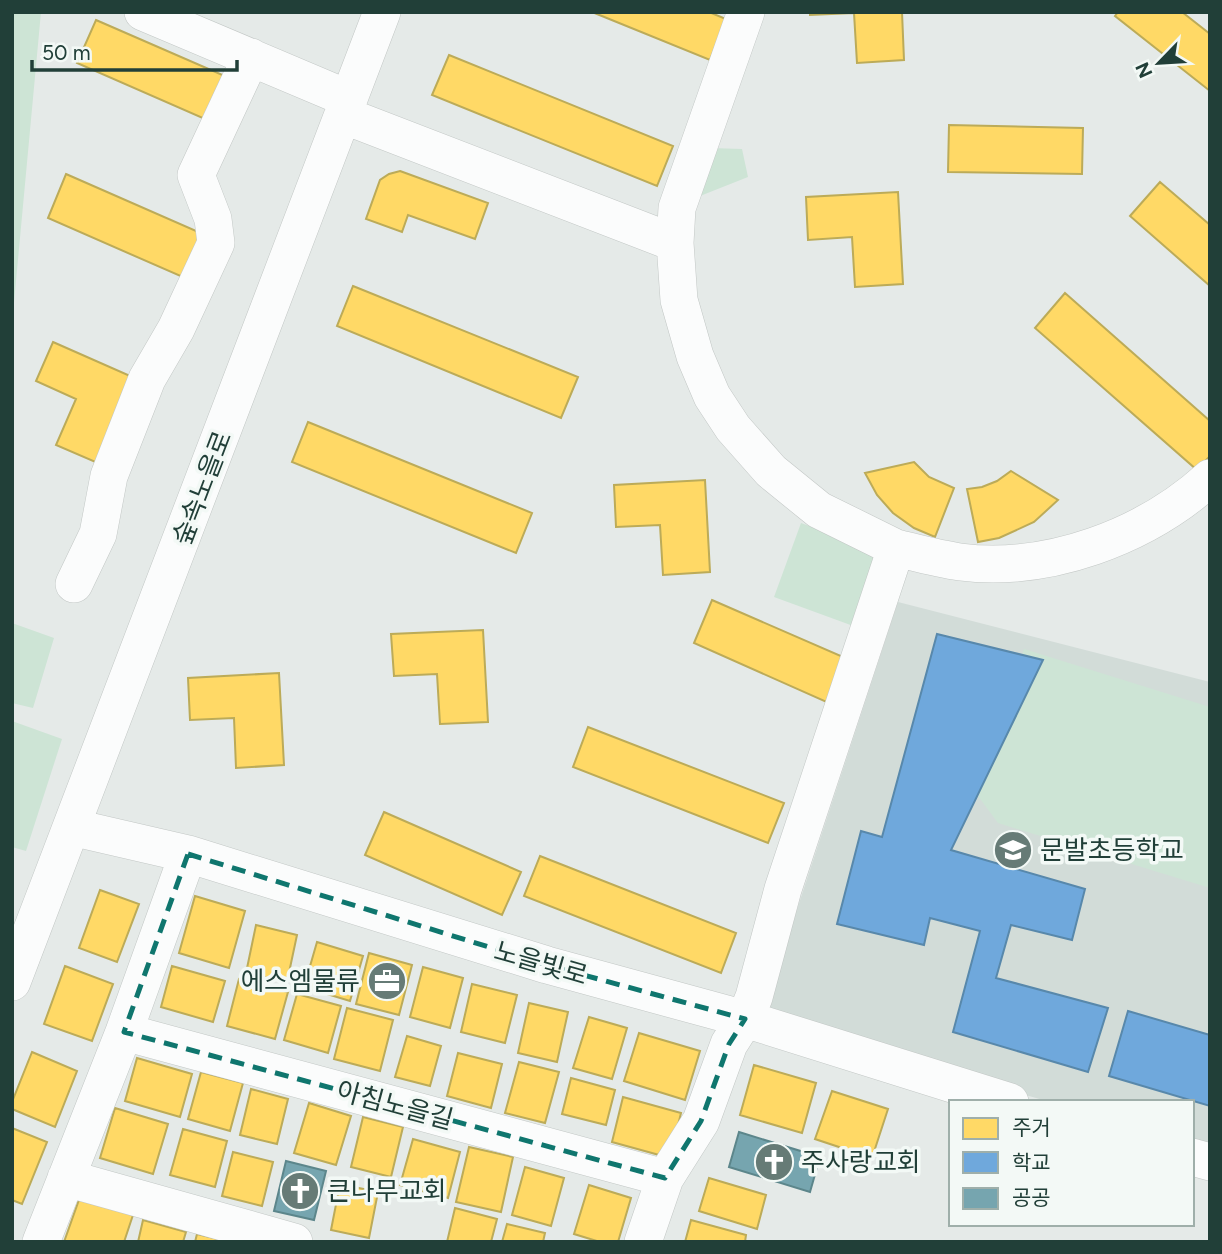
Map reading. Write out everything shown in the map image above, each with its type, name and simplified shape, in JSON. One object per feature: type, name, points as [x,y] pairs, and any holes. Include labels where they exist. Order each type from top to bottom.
[{"type":"street","points":[[142,12],[251,57],[346,106],[675,243]]},
{"type":"street","name":"숲속노을로","points":[[15,968],[183,539],[382,12]]},
{"type":"street","points":[[746,12],[677,208],[675,243],[679,300],[695,356],[712,396],[733,428],[771,471],[819,510],[896,548],[960,562],[1003,563],[1047,558],[1100,544],[1152,521],[1210,478]]},
{"type":"street","points":[[74,584],[98,534],[109,476],[147,379],[176,329],[216,243],[214,219],[196,174],[251,57]]},
{"type":"street","points":[[643,1242],[665,1178],[701,1121],[729,1044],[745,1019],[754,997],[787,877],[896,548]]},
{"type":"street","name":"노을빛로","points":[[71,827],[188,854],[547,965],[745,1019],[1004,1100]]},
{"type":"street","points":[[40,1242],[124,1032],[188,854]]},
{"type":"street","name":"아침노을길","points":[[124,1032],[665,1178]]},
{"type":"street","points":[[66,1178],[294,1242]]},
{"type":"highlighted area","points":[[188,854],[547,965],[745,1019],[729,1044],[701,1121],[665,1178],[124,1032]]},
{"type":"shaded area","name":"문발초등학교","points":[[898,602],[1210,682],[1210,1148],[1194,1144],[1194,1100],[1043,1100],[761,1019]]},
{"type":"green space","points":[[12,12],[41,12],[12,324]]},
{"type":"green space","points":[[711,148],[742,149],[748,177],[695,198]]},
{"type":"green space","points":[[801,523],[883,553],[856,627],[774,597]]},
{"type":"green space","points":[[12,623],[54,638],[33,708],[12,703]]},
{"type":"green space","points":[[1024,649],[1210,707],[1210,888],[998,823],[978,796]]},
{"type":"green space","points":[[12,721],[62,739],[26,851],[12,847]]},
{"type":"building: 주거","points":[[592,12],[709,12],[726,19],[710,60]]},
{"type":"building: 주거","points":[[810,12],[902,12],[904,60],[857,63],[854,13],[810,15]]},
{"type":"building: 주거","points":[[1118,12],[1182,12],[1210,34],[1210,91],[1115,16]]},
{"type":"building: 주거","points":[[96,20],[234,80],[214,123],[77,63]]},
{"type":"building: 주거","points":[[449,55],[673,146],[657,186],[432,95]]},
{"type":"building: 주거","points":[[949,125],[1083,128],[1082,174],[948,172]]},
{"type":"building: 주거","points":[[400,171],[488,203],[475,239],[408,215],[402,232],[366,219],[380,180]]},
{"type":"building: 주거","points":[[66,174],[203,234],[185,278],[48,218]]},
{"type":"building: 주거","points":[[1160,182],[1210,225],[1210,286],[1130,216]]},
{"type":"building: 주거","points":[[898,192],[903,284],[855,287],[852,237],[808,240],[806,197]]},
{"type":"building: 주거","points":[[353,286],[578,377],[561,418],[337,326]]},
{"type":"building: 주거","points":[[1065,293],[1210,421],[1210,456],[1197,470],[1035,328]]},
{"type":"building: 주거","points":[[53,342],[137,379],[100,464],[56,445],[76,399],[36,381]]},
{"type":"building: 주거","points":[[308,422],[532,513],[516,553],[292,462]]},
{"type":"building: 주거","points":[[914,462],[929,477],[954,488],[935,537],[914,528],[893,513],[877,495],[865,473]]},
{"type":"building: 주거","points":[[1011,471],[1058,500],[1034,522],[999,538],[978,542],[967,489],[997,481]]},
{"type":"building: 주거","points":[[705,480],[710,572],[663,575],[660,525],[616,527],[614,485]]},
{"type":"building: 주거","points":[[712,600],[850,660],[831,704],[694,643]]},
{"type":"building: 주거","points":[[483,630],[488,722],[440,724],[437,674],[394,676],[391,634]]},
{"type":"building: 주거","points":[[279,673],[284,765],[236,768],[234,718],[190,720],[188,678]]},
{"type":"building: 주거","points":[[588,727],[784,803],[768,843],[573,767]]},
{"type":"building: 주거","points":[[384,812],[521,872],[502,915],[365,855]]},
{"type":"building: 주거","points":[[540,856],[736,933],[721,973],[524,896]]},
{"type":"building: 주거","points":[[100,890],[139,904],[117,962],[79,948]]},
{"type":"building: 주거","points":[[195,896],[245,911],[229,968],[179,953]]},
{"type":"building: 주거","points":[[256,925],[297,935],[287,982],[246,973]]},
{"type":"building: 주거","points":[[317,942],[363,956],[350,1001],[304,987]]},
{"type":"building: 주거","points":[[369,953],[412,965],[399,1015],[356,1004]]},
{"type":"building: 주거","points":[[65,966],[113,984],[92,1041],[44,1024]]},
{"type":"building: 주거","points":[[172,966],[225,981],[213,1022],[161,1007]]},
{"type":"building: 주거","points":[[423,967],[463,978],[450,1028],[410,1017]]},
{"type":"building: 주거","points":[[239,979],[288,992],[275,1039],[227,1026]]},
{"type":"building: 주거","points":[[472,984],[517,995],[505,1043],[461,1032]]},
{"type":"building: 주거","points":[[297,994],[341,1006],[328,1053],[284,1040]]},
{"type":"building: 주거","points":[[529,1003],[568,1012],[557,1062],[518,1053]]},
{"type":"building: 주거","points":[[347,1008],[393,1020],[380,1071],[334,1059]]},
{"type":"building: 주거","points":[[589,1017],[627,1028],[612,1079],[573,1068]]},
{"type":"building: 주거","points":[[639,1033],[700,1051],[685,1100],[624,1081]]},
{"type":"building: 주거","points":[[407,1036],[441,1046],[430,1086],[395,1077]]},
{"type":"building: 주거","points":[[32,1052],[77,1071],[55,1127],[12,1109],[12,1102]]},
{"type":"building: 주거","points":[[458,1053],[502,1064],[491,1108],[447,1096]]},
{"type":"building: 주거","points":[[137,1058],[192,1074],[180,1117],[125,1101]]},
{"type":"building: 주거","points":[[519,1062],[559,1072],[545,1123],[505,1113]]},
{"type":"building: 주거","points":[[754,1065],[816,1083],[802,1133],[740,1115]]},
{"type":"building: 주거","points":[[201,1072],[243,1083],[230,1131],[188,1119]]},
{"type":"building: 주거","points":[[571,1078],[615,1090],[606,1125],[562,1114]]},
{"type":"building: 주거","points":[[251,1089],[288,1099],[277,1144],[240,1135]]},
{"type":"building: 주거","points":[[832,1091],[888,1109],[872,1158],[815,1139]]},
{"type":"building: 주거","points":[[623,1097],[681,1113],[670,1158],[612,1142]]},
{"type":"building: 주거","points":[[309,1103],[351,1116],[336,1165],[294,1153]]},
{"type":"building: 주거","points":[[115,1108],[168,1124],[153,1174],[100,1158]]},
{"type":"building: 주거","points":[[363,1117],[403,1127],[391,1177],[351,1167]]},
{"type":"building: 주거","points":[[12,1128],[47,1142],[22,1204],[12,1200]]},
{"type":"building: 주거","points":[[183,1129],[227,1141],[215,1187],[170,1175]]},
{"type":"building: 주거","points":[[413,1139],[460,1152],[448,1198],[400,1185]]},
{"type":"building: 주거","points":[[469,1147],[513,1157],[501,1212],[456,1202]]},
{"type":"building: 주거","points":[[233,1152],[273,1162],[262,1206],[222,1196]]},
{"type":"building: 주거","points":[[525,1167],[564,1178],[551,1226],[512,1215]]},
{"type":"building: 주거","points":[[709,1178],[766,1195],[757,1229],[699,1211]]},
{"type":"building: 주거","points":[[340,1184],[378,1192],[369,1238],[331,1230]]},
{"type":"building: 주거","points":[[589,1185],[631,1198],[618,1242],[600,1242],[574,1234]]},
{"type":"building: 주거","points":[[80,1197],[133,1215],[124,1242],[64,1242]]},
{"type":"building: 주거","points":[[455,1208],[497,1219],[491,1242],[447,1242]]},
{"type":"building: 주거","points":[[143,1220],[186,1232],[183,1242],[138,1242]]},
{"type":"building: 주거","points":[[691,1220],[746,1235],[745,1242],[685,1242]]},
{"type":"building: 주거","points":[[507,1224],[545,1233],[543,1242],[502,1242]]},
{"type":"building: 주거","points":[[197,1234],[231,1242],[195,1242]]},
{"type":"building: 학교","points":[[937,634],[1043,660],[951,850],[1085,889],[1072,940],[1011,925],[996,978],[1108,1008],[1088,1072],[953,1032],[980,931],[930,918],[924,945],[837,924],[861,831],[882,837]]},
{"type":"building: 학교","points":[[1128,1011],[1210,1035],[1210,1106],[1109,1076]]},
{"type":"building: 공공","name":"주사랑교회","points":[[739,1132],[820,1157],[810,1192],[729,1167]]},
{"type":"building: 공공","name":"큰나무교회","points":[[286,1161],[326,1171],[314,1220],[274,1211]]},
{"type":"place","name":"문발초등학교","points":[[1013,850]]},
{"type":"place","name":"에스엠물류","points":[[387,981]]},
{"type":"place","name":"주사랑교회","points":[[774,1162]]},
{"type":"place","name":"큰나무교회","points":[[300,1191]]}]
